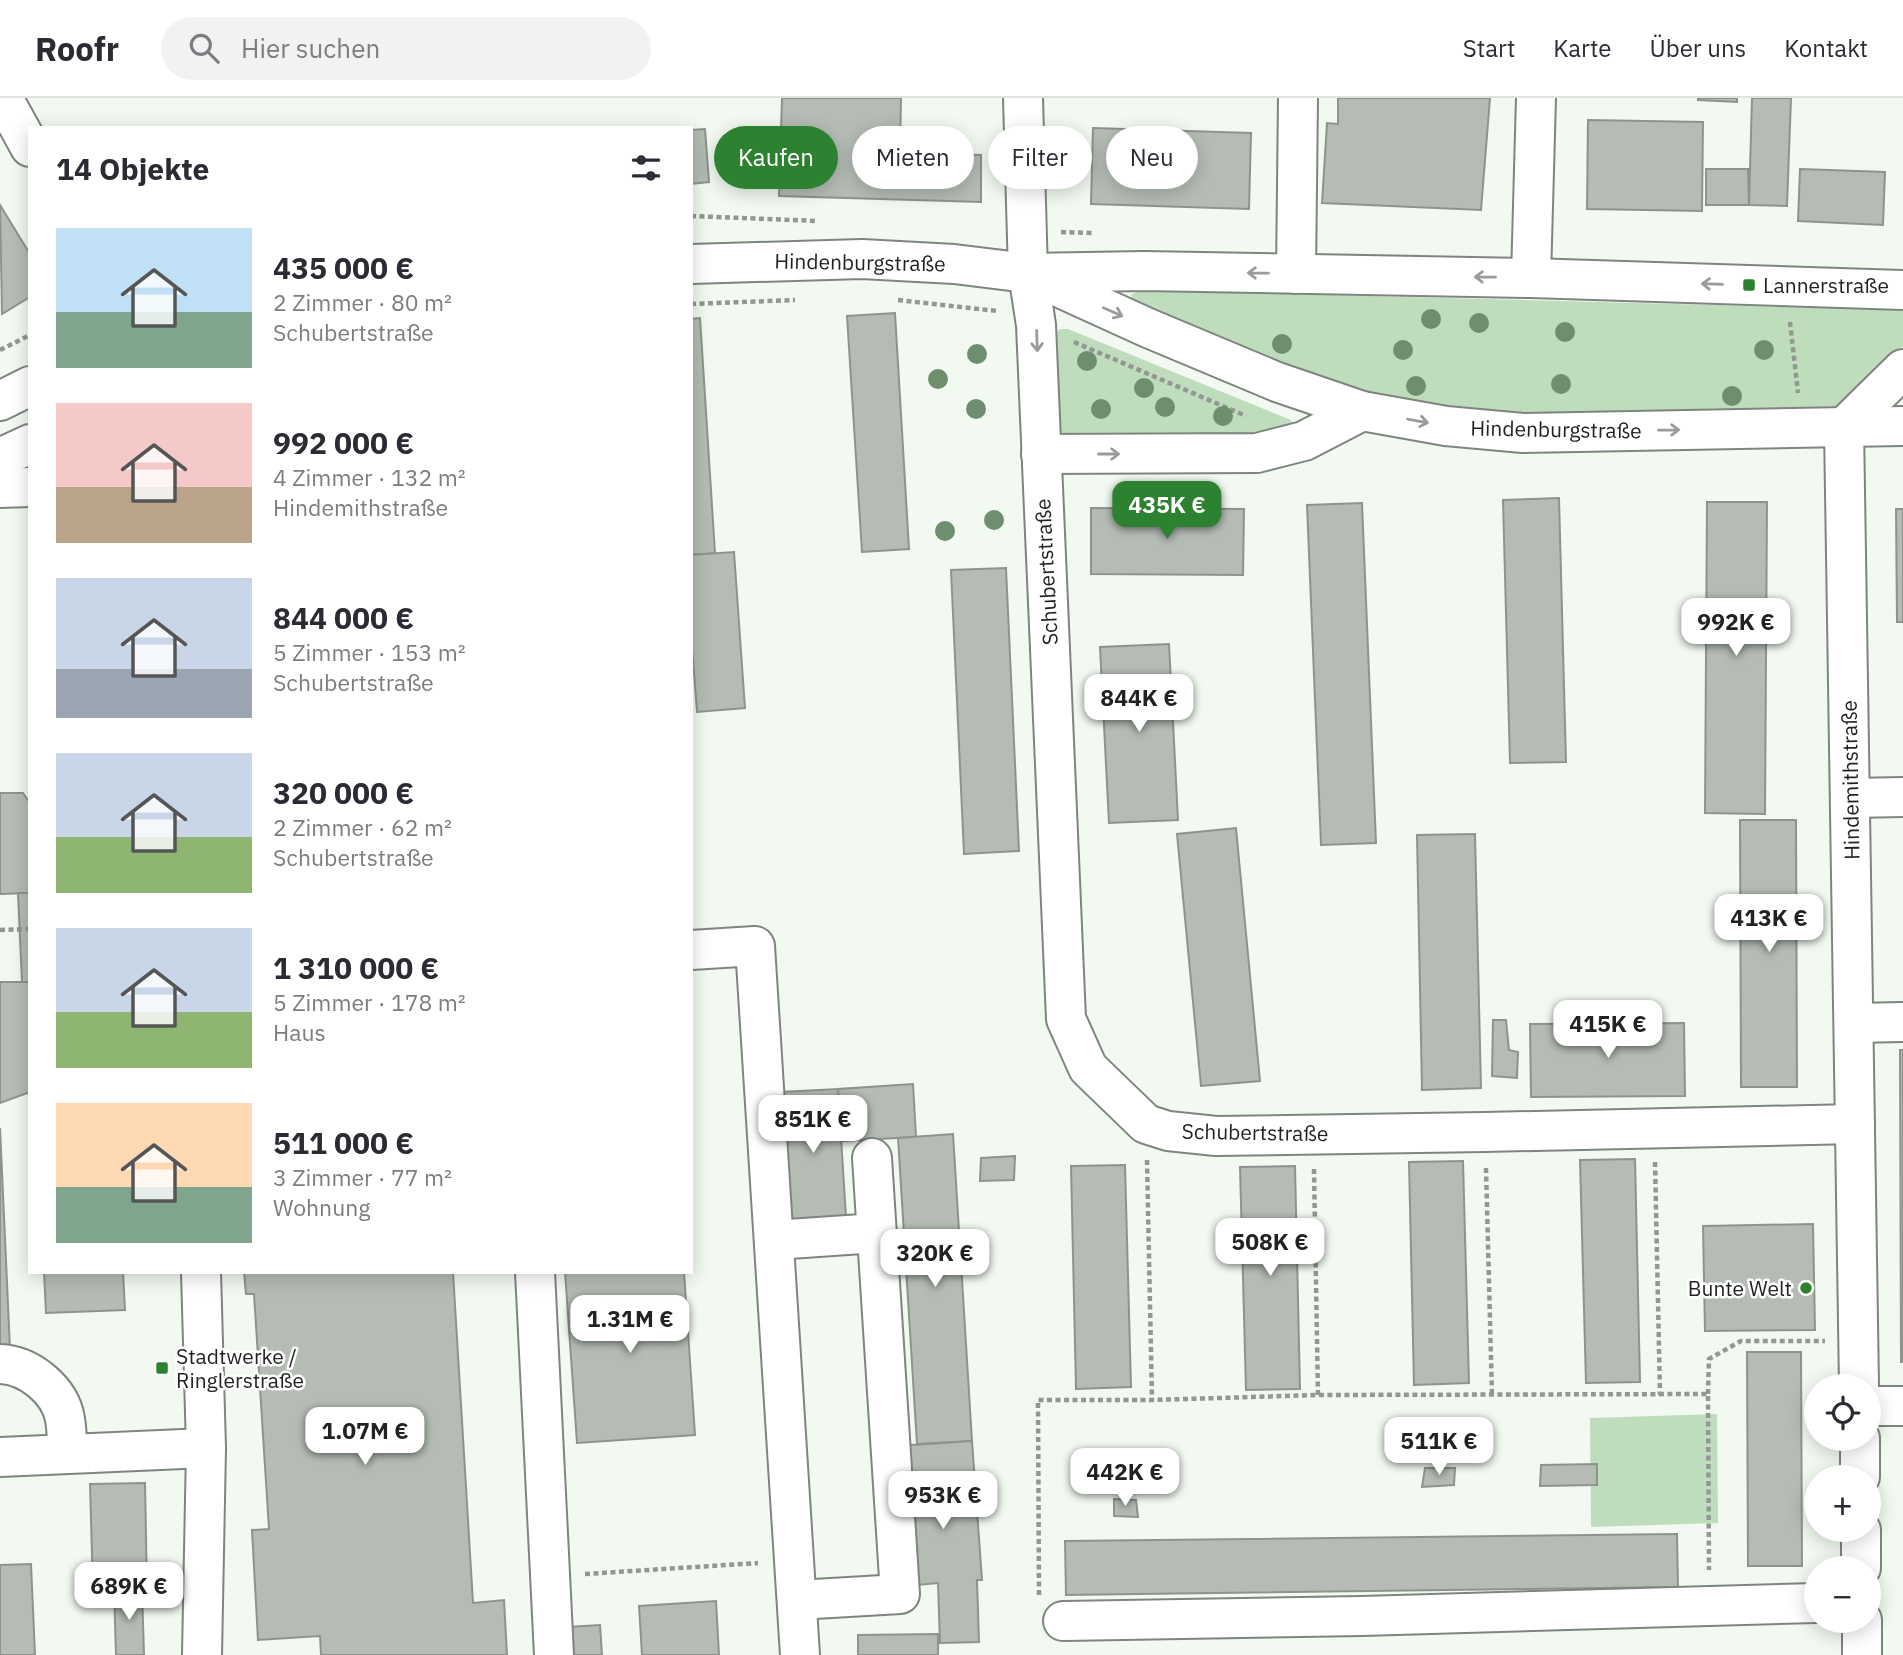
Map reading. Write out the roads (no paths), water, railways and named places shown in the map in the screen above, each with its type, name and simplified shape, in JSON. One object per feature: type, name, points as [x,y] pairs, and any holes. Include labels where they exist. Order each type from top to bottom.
[{"type":"street","points":[[4,98],[31,126]]},
{"type":"street","points":[[4,98],[28,143]]},
{"type":"street","name":"Schubertstraße","points":[[1023,98],[1028,273],[1036,326],[1066,1018],[1088,1068],[1146,1124],[1168,1131],[1216,1136],[1855,1124]]},
{"type":"street","points":[[1296,274],[1298,98]]},
{"type":"street","points":[[1531,278],[1536,98]]},
{"type":"street","name":"Hindenburgstraße","points":[[693,264],[799,259],[913,261],[1028,273],[1144,271],[1531,278],[1903,290]]},
{"type":"street","name":"Hindenburgstraße","points":[[1028,273],[1149,328],[1265,376],[1362,411],[1446,426],[1522,433],[1903,426]]},
{"type":"street","points":[[1844,427],[1903,369]]},
{"type":"street","points":[[0,401],[28,387]]},
{"type":"street","points":[[1041,454],[1257,453],[1304,441],[1362,411]]},
{"type":"street","name":"Hindemithstraße","points":[[1844,427],[1859,1374]]},
{"type":"street","points":[[0,458],[28,445]]},
{"type":"street","points":[[0,488],[28,487]]},
{"type":"street","points":[[1850,798],[1903,797]]},
{"type":"street","points":[[693,950],[755,946],[800,1655]]},
{"type":"street","points":[[1854,1023],[1903,1023]]},
{"type":"street","points":[[796,1600],[900,1594],[873,1157]]},
{"type":"street","points":[[774,1240],[877,1234]]},
{"type":"street","points":[[201,1274],[206,1448],[202,1655]]},
{"type":"street","points":[[535,1274],[554,1655]]},
{"type":"street","points":[[0,1364],[27,1371],[43,1382],[57,1399],[65,1416],[67,1453]]},
{"type":"street","points":[[1881,1406],[1903,1406]]},
{"type":"street","points":[[0,1457],[206,1448]]},
{"type":"street","points":[[1063,1621],[1362,1616],[1804,1603]]},
{"type":"street","points":[[1861,1633],[1862,1655]]},
{"type":"place","name":"Lannerstraße","points":[[1749,285]]},
{"type":"place","name":"Bunte Welt","points":[[1806,1288]]},
{"type":"place","name":"Stadtwerke / Ringlerstraße","points":[[162,1368]]}]
